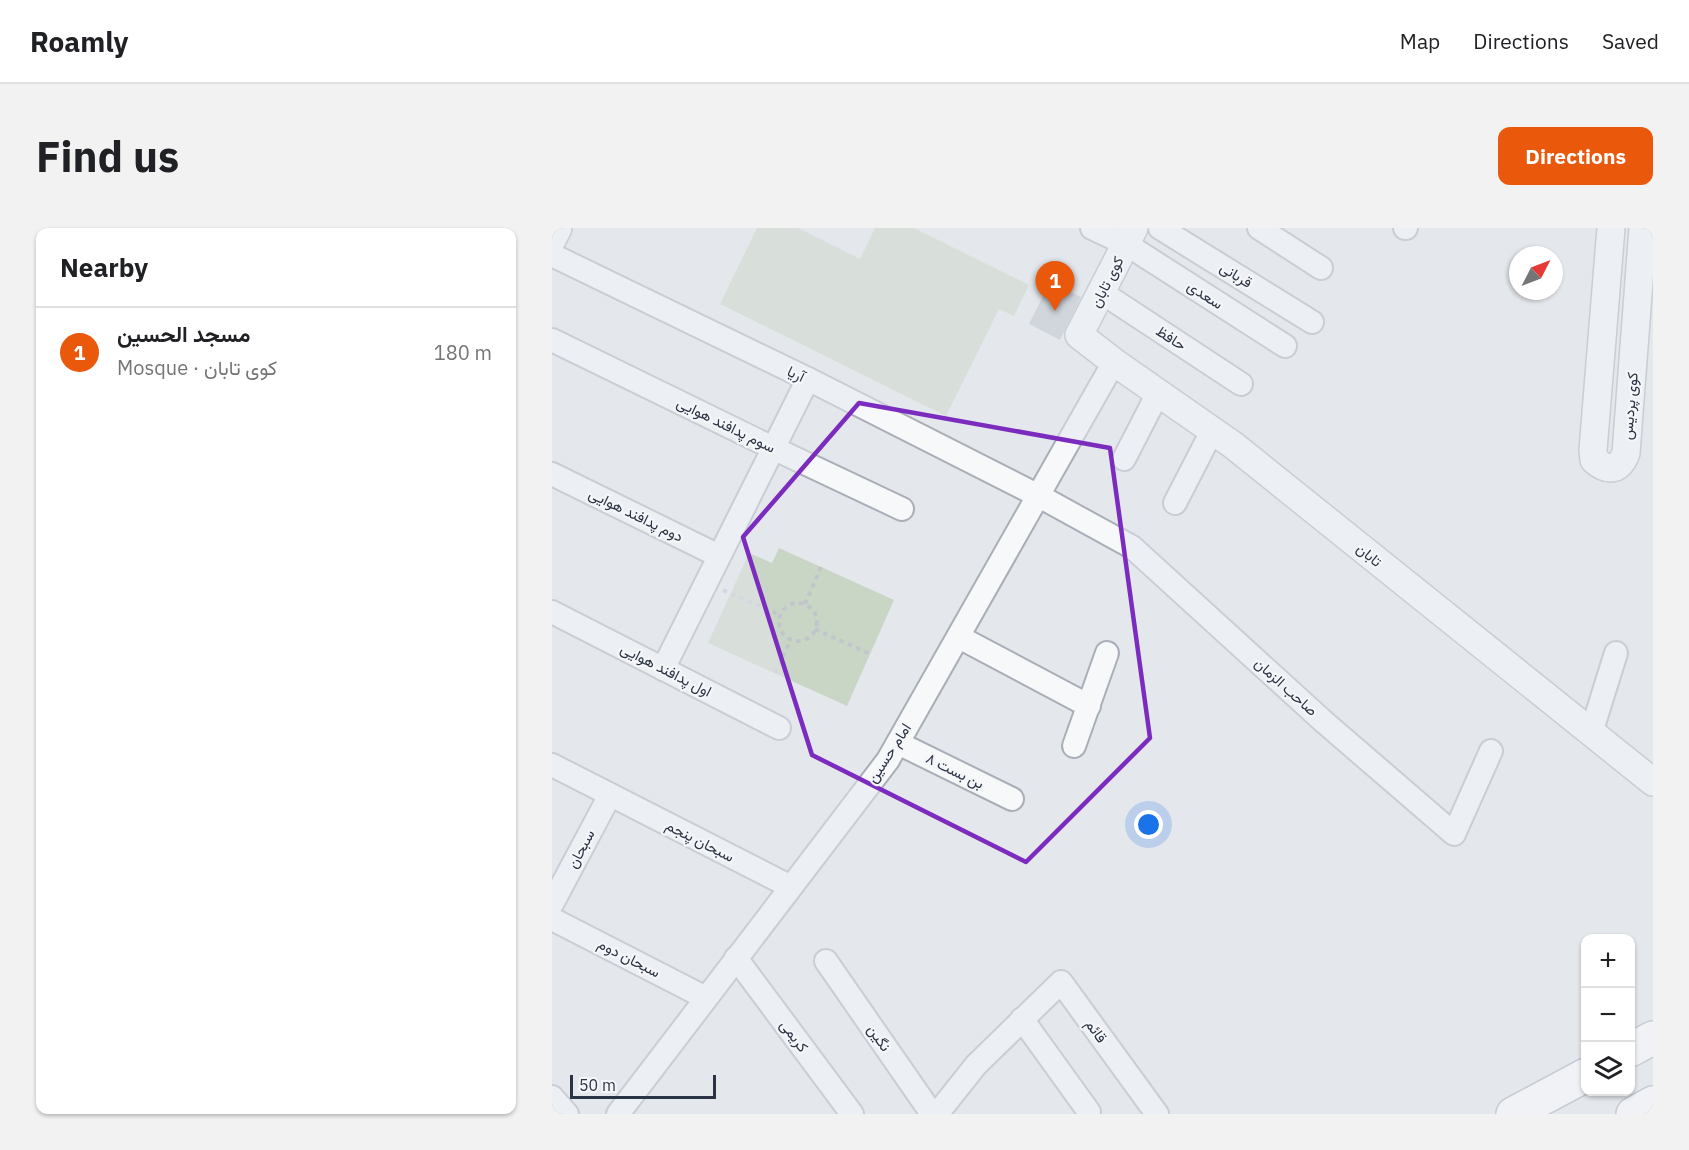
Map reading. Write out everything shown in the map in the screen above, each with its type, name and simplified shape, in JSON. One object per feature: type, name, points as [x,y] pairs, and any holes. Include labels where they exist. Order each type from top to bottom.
[{"type":"main road","points":[[1635,1047],[1653,1038]]},
{"type":"main road","points":[[1514,1114],[1581,1078]]},
{"type":"main road","points":[[1634,1114],[1653,1103]]},
{"type":"street","points":[[552,240],[558,228]]},
{"type":"street","name":"سعدی","points":[[1092,228],[1130,236],[1285,346]]},
{"type":"street","name":"قربانی","points":[[1160,228],[1312,322]]},
{"type":"street","points":[[1259,228],[1321,267]]},
{"type":"street","name":"کوی پردیس","points":[[1611,228],[1593,450],[1594,460],[1601,466],[1609,468],[1617,466],[1626,453],[1645,330],[1643,228]]},
{"type":"street","name":"کوی تابان","points":[[1079,335],[1130,236]]},
{"type":"street","name":"آریا","points":[[552,255],[807,379],[1039,496]]},
{"type":"street","name":"حافظ","points":[[1101,292],[1241,384]]},
{"type":"street","name":"تابان","points":[[1079,335],[1242,453],[1653,782]]},
{"type":"street","name":"سوم پدافند هوایی","points":[[552,340],[902,509]]},
{"type":"street","name":"امام حسین","points":[[618,1114],[888,760],[1114,362]]},
{"type":"street","points":[[663,669],[807,379]]},
{"type":"street","points":[[1124,459],[1158,393]]},
{"type":"street","points":[[1175,503],[1212,431]]},
{"type":"street","name":"دوم پدافند هوایی","points":[[552,474],[719,556]]},
{"type":"street","name":"صاحب الزمان","points":[[1039,496],[1132,547],[1323,721],[1454,834],[1491,751]]},
{"type":"street","name":"اول پدافند هوایی","points":[[552,612],[779,728]]},
{"type":"street","points":[[959,636],[1089,706]]},
{"type":"street","points":[[1074,746],[1107,653]]},
{"type":"street","points":[[1591,733],[1616,653]]},
{"type":"street","name":"بن بست ۸","points":[[898,743],[1012,799]]},
{"type":"street","name":"سبحان پنجم","points":[[552,765],[791,887]]},
{"type":"street","name":"سبحان","points":[[552,904],[610,795]]},
{"type":"street","name":"سبحان دوم","points":[[552,919],[706,998]]},
{"type":"street","name":"کریمی","points":[[736,958],[852,1114]]},
{"type":"street","name":"نگین","points":[[826,961],[932,1114]]},
{"type":"street","name":"قائم","points":[[1026,1015],[1061,982],[1157,1114]]},
{"type":"street","points":[[937,1114],[976,1065],[1026,1015],[1089,1112]]},
{"type":"street","points":[[552,1097],[567,1114]]},
{"type":"path","points":[[805,604],[821,567]]},
{"type":"path","points":[[730,594],[780,615]]},
{"type":"path","points":[[792,604],[805,604],[810,607],[816,617],[815,629],[808,638],[797,641],[785,636],[781,631],[780,615],[786,607],[792,604]]},
{"type":"path","points":[[815,629],[870,654]]},
{"type":"path","points":[[776,673],[791,639]]},
{"type":"highlighted area","points":[[859,403],[1110,448],[1150,738],[1026,862],[812,755],[743,537]]},
{"type":"green space","points":[[757,228],[798,228],[860,259],[875,228],[914,228],[1029,285],[1014,316],[999,309],[946,416],[720,304]]},
{"type":"green space","points":[[779,548],[894,600],[847,706],[708,643],[749,553],[772,563]]},
{"type":"building","points":[[1050,282],[1081,297],[1060,340],[1029,324]]},
{"type":"place","name":"مسجد الحسین","points":[[1055,311]]}]
